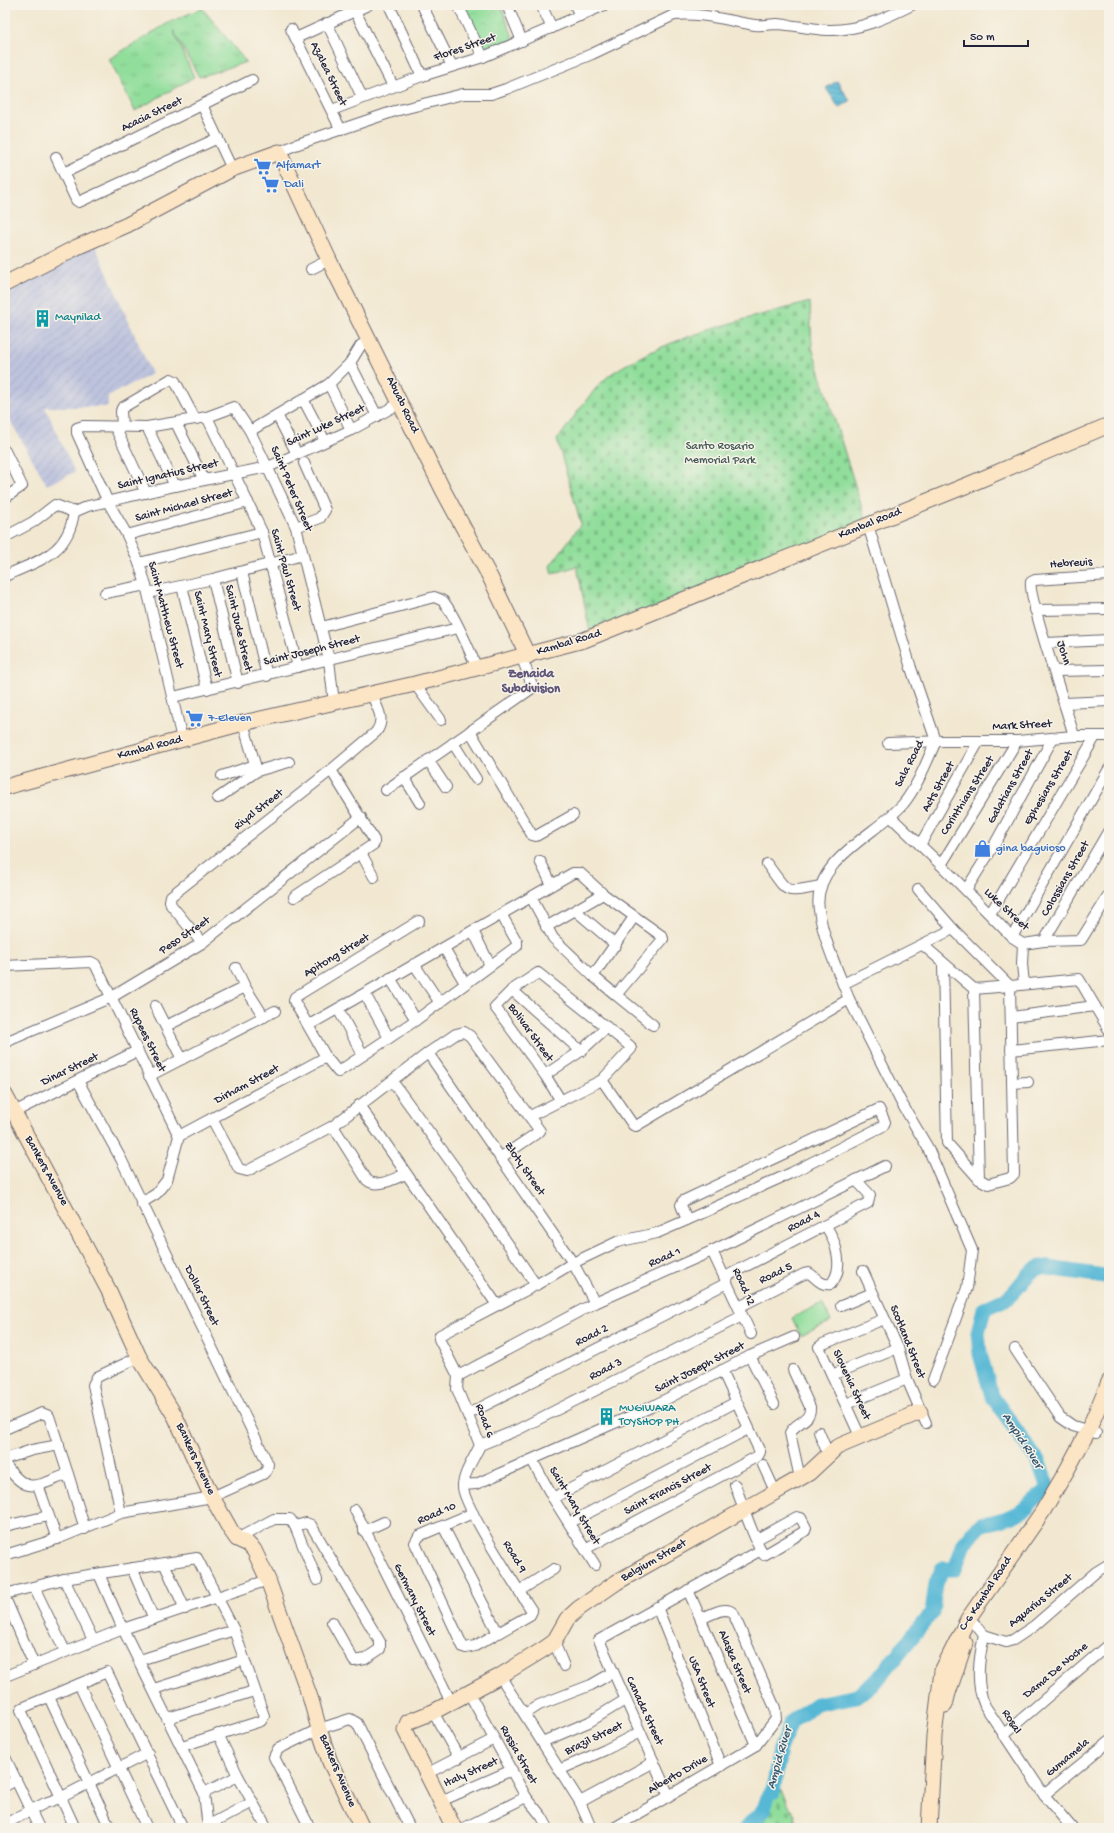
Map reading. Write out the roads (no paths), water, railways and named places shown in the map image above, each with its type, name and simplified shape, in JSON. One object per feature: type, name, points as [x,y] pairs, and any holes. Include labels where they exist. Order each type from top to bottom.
[{"type":"street","points":[[362,97],[327,23],[368,5]]},
{"type":"street","points":[[389,5],[422,76]]},
{"type":"street","points":[[422,5],[452,66]]},
{"type":"street","points":[[458,5],[483,57]]},
{"type":"street","points":[[507,5],[522,41]]},
{"type":"street","points":[[541,5],[552,28]]},
{"type":"street","points":[[575,5],[580,16]]},
{"type":"street","name":"Flores Street","points":[[332,110],[393,86],[483,57],[605,5]]},
{"type":"street","points":[[5,284],[77,247],[134,221],[232,169],[295,145],[394,111],[463,94],[490,94],[506,89],[592,54],[674,15],[715,18],[757,25],[776,24],[830,30],[863,26],[891,16],[912,5]]},
{"type":"street","points":[[355,11],[393,86]]},
{"type":"street","name":"Azalea Street","points":[[327,23],[294,34],[341,130]]},
{"type":"street","name":"Acacia Street","points":[[64,174],[252,80]]},
{"type":"street","points":[[202,105],[232,169]]},
{"type":"street","points":[[56,157],[76,200],[79,202],[218,138]]},
{"type":"street","name":"Abuab Road","points":[[279,152],[329,260],[443,490],[490,577],[525,657]]},
{"type":"street","points":[[311,268],[329,260]]},
{"type":"street","points":[[250,431],[329,384],[350,363],[362,345]]},
{"type":"street","points":[[350,363],[377,416]]},
{"type":"street","points":[[146,493],[119,427],[122,408],[171,379],[175,381],[195,419]]},
{"type":"street","points":[[329,384],[351,430]]},
{"type":"street","points":[[303,399],[325,441]]},
{"type":"street","name":"Saint Luke Street","points":[[268,467],[351,430],[395,406]]},
{"type":"street","name":"Saint Peter Street","points":[[207,418],[234,407],[250,431],[296,528],[322,627],[329,660],[334,702]]},
{"type":"street","points":[[277,415],[297,454]]},
{"type":"street","points":[[119,427],[147,427],[207,418]]},
{"type":"street","name":"Saint Paul Street","points":[[207,418],[262,532],[298,667]]},
{"type":"street","points":[[176,423],[204,480]]},
{"type":"street","name":"Kambal Road","points":[[5,787],[182,739],[334,702],[372,695],[525,657],[584,640],[868,525],[1109,425]]},
{"type":"street","name":"Saint Matthew Street","points":[[119,427],[83,426],[77,428],[77,433],[108,502],[127,535],[139,563],[147,589],[182,739]]},
{"type":"street","points":[[147,427],[175,486]]},
{"type":"street","points":[[5,498],[20,489],[22,486],[22,482],[6,454]]},
{"type":"street","points":[[296,528],[320,518],[325,510],[304,463]]},
{"type":"street","name":"Saint Ignatius Street","points":[[74,512],[88,506],[268,467]]},
{"type":"street","name":"Saint Michael Street","points":[[127,535],[248,502]]},
{"type":"street","points":[[5,536],[24,527],[56,505],[74,512],[72,528],[65,539],[51,554],[5,576]]},
{"type":"street","name":"Sala Road","points":[[820,886],[836,862],[850,846],[891,818],[905,801],[927,762],[936,741],[911,668],[868,525]]},
{"type":"street","points":[[139,563],[262,532]]},
{"type":"street","points":[[105,592],[182,586],[242,572],[303,555]]},
{"type":"street","points":[[242,572],[267,676]]},
{"type":"street","name":"Hebreuis","points":[[1035,580],[1109,575]]},
{"type":"street","name":"Saint Jude Street","points":[[213,579],[238,682]]},
{"type":"street","name":"John","points":[[1035,580],[1031,582],[1030,586],[1035,610],[1074,736]]},
{"type":"street","name":"Saint Mary Street","points":[[182,586],[207,689]]},
{"type":"street","points":[[322,627],[434,597],[443,601],[472,655],[477,669]]},
{"type":"street","points":[[1035,610],[1109,608]]},
{"type":"street","name":"Saint Joseph Street","points":[[173,697],[267,676],[458,628]]},
{"type":"street","points":[[1046,643],[1109,640]]},
{"type":"street","points":[[386,790],[531,688],[532,685],[525,657]]},
{"type":"street","points":[[1055,671],[1109,670]]},
{"type":"street","points":[[414,684],[441,720]]},
{"type":"street","name":"Riyal Street","points":[[202,943],[171,905],[171,896],[331,770],[380,727],[381,715],[372,695]]},
{"type":"street","points":[[1065,703],[1109,701]]},
{"type":"street","points":[[243,724],[256,768]]},
{"type":"street","points":[[470,731],[532,835],[536,836],[573,815]]},
{"type":"street","name":"Mark Street","points":[[888,743],[936,741],[1017,741],[1074,736],[1109,736]]},
{"type":"street","name":"Ephesians Street","points":[[990,914],[1095,737]]},
{"type":"street","name":"Galatians Street","points":[[966,890],[996,842],[1053,738]]},
{"type":"street","name":"Acts Street","points":[[920,845],[979,741]]},
{"type":"street","name":"Corinthians Street","points":[[941,865],[1017,741]]},
{"type":"street","points":[[453,743],[476,779]]},
{"type":"street","points":[[428,760],[446,787]]},
{"type":"street","points":[[222,776],[288,762]]},
{"type":"street","points":[[218,798],[256,768]]},
{"type":"street","points":[[1012,937],[1109,769]]},
{"type":"street","points":[[294,897],[374,844],[374,840],[361,817],[331,770]]},
{"type":"street","points":[[404,777],[420,803]]},
{"type":"street","name":"Peso Street","points":[[5,1044],[10,1040],[112,997],[202,943],[361,817]]},
{"type":"street","name":"Luke Street","points":[[891,818],[941,865],[1012,937],[1024,944],[1044,941],[1081,940],[1109,895]]},
{"type":"street","name":"Colossians Street","points":[[1044,941],[1109,830]]},
{"type":"street","points":[[361,853],[374,877]]},
{"type":"street","points":[[540,861],[552,885]]},
{"type":"street","points":[[767,864],[786,889],[796,891],[820,886],[819,909],[832,954],[849,999],[901,1102],[928,1148],[972,1250],[967,1288],[934,1380]]},
{"type":"street","points":[[501,914],[518,945],[416,1020],[338,1072],[326,1057],[309,1025],[365,994],[414,964],[473,932],[501,914],[573,873],[580,873],[603,894],[662,936],[663,939],[616,995]]},
{"type":"street","points":[[918,889],[953,930],[1010,986],[1014,1174],[1010,1178],[988,1184],[979,1179],[947,1143],[943,964]]},
{"type":"street","points":[[546,927],[603,894]]},
{"type":"street","points":[[531,897],[553,938],[593,976],[653,1025]]},
{"type":"street","points":[[576,911],[616,945]]},
{"type":"street","points":[[593,976],[634,917]]},
{"type":"street","name":"Apitong Street","points":[[309,1025],[294,1000],[295,997],[420,921]]},
{"type":"street","points":[[843,984],[953,930]]},
{"type":"street","points":[[473,932],[490,965]]},
{"type":"street","points":[[1024,944],[1022,964],[1024,984]]},
{"type":"street","points":[[922,945],[974,989],[1079,979],[1109,1030]]},
{"type":"street","points":[[444,948],[465,983]]},
{"type":"street","name":"Rupees Street","points":[[5,966],[93,962],[112,997],[179,1136]]},
{"type":"street","points":[[414,964],[440,1003]]},
{"type":"street","points":[[236,968],[245,987],[264,1017]]},
{"type":"street","name":"Bolivar Street","points":[[561,1101],[545,1075],[495,1009],[512,990],[539,973],[630,1046],[630,1049],[602,1080]]},
{"type":"street","points":[[390,978],[416,1020]]},
{"type":"street","points":[[166,1026],[245,987]]},
{"type":"street","points":[[974,989],[979,1179]]},
{"type":"street","points":[[512,990],[581,1051]]},
{"type":"street","points":[[365,994],[389,1038]]},
{"type":"street","points":[[530,1116],[602,1080],[633,1125],[639,1125],[849,999]]},
{"type":"street","points":[[155,1006],[182,1059]]},
{"type":"street","points":[[1011,1017],[1095,1006]]},
{"type":"street","points":[[338,1009],[363,1055]]},
{"type":"street","points":[[150,1076],[275,1011]]},
{"type":"street","points":[[545,1075],[581,1051],[606,1027]]},
{"type":"street","points":[[212,1118],[239,1169],[242,1171],[247,1171],[333,1126],[428,1053],[456,1034],[464,1032],[470,1036],[530,1116],[540,1132],[500,1158]]},
{"type":"street","points":[[1011,1050],[1109,1040]]},
{"type":"street","name":"Dinar Street","points":[[14,1112],[137,1051]]},
{"type":"street","name":"Zloty Street","points":[[428,1053],[573,1263],[595,1303]]},
{"type":"street","name":"Dirham Street","points":[[179,1136],[326,1057]]},
{"type":"street","name":"Dollar Street","points":[[78,1081],[121,1159],[268,1464],[267,1470],[263,1474],[212,1497]]},
{"type":"street","points":[[392,1081],[469,1187],[536,1285]]},
{"type":"street","points":[[1012,1083],[1028,1082]]},
{"type":"street","name":"Bankers Avenue","points":[[5,1095],[110,1291],[138,1357],[175,1416],[212,1497],[237,1539],[248,1544],[254,1550],[268,1580],[311,1700],[330,1762],[362,1828]]},
{"type":"street","points":[[359,1105],[497,1305],[536,1285],[573,1263],[618,1242],[657,1233],[687,1220],[791,1173],[883,1126],[885,1122],[879,1109],[683,1201],[681,1205],[687,1220]]},
{"type":"street","points":[[333,1126],[371,1184],[378,1184],[406,1174]]},
{"type":"street","points":[[141,1203],[156,1194],[167,1180],[179,1136]]},
{"type":"street","name":"Road 1","points":[[458,1376],[595,1303],[712,1251],[885,1166]]},
{"type":"street","name":"Road 4","points":[[726,1280],[868,1203],[870,1195],[856,1180]]},
{"type":"street","name":"Road 5","points":[[740,1311],[804,1274],[809,1273],[817,1281],[825,1285],[831,1284],[836,1279],[838,1261],[833,1237],[826,1226]]},
{"type":"street","name":"Road 12","points":[[712,1251],[751,1334]]},
{"type":"street","name":"Scotland Street","points":[[863,1271],[898,1348],[923,1417]]},
{"type":"street","name":"Road 2","points":[[468,1414],[726,1280]]},
{"type":"street","points":[[841,1306],[872,1293]]},
{"type":"street","name":"Road 6","points":[[463,1485],[480,1445],[457,1389],[458,1376],[439,1338],[440,1335],[497,1305]]},
{"type":"street","name":"Road 3","points":[[480,1445],[517,1430],[740,1311]]},
{"type":"street","name":"Slovenia Street","points":[[860,1436],[820,1350],[820,1345],[884,1318]]},
{"type":"street","name":"Saint Joseph Street","points":[[463,1485],[476,1484],[651,1407],[750,1356],[794,1337]]},
{"type":"street","points":[[832,1375],[898,1348]]},
{"type":"street","points":[[1015,1349],[1060,1417],[1073,1426],[1092,1432]]},
{"type":"street","points":[[750,1356],[774,1404]]},
{"type":"street","points":[[121,1513],[93,1385],[97,1378],[138,1357]]},
{"type":"street","points":[[569,1523],[748,1429],[722,1370]]},
{"type":"street","points":[[793,1370],[810,1407],[811,1413],[793,1428],[790,1433],[800,1478]]},
{"type":"street","points":[[846,1404],[908,1379]]},
{"type":"street","name":"C-6 Kambal Road","points":[[1092,1432],[1109,1382]]},
{"type":"street","points":[[553,1498],[736,1402]]},
{"type":"street","name":"C-6 Kambal Road","points":[[937,1828],[943,1726],[948,1693],[966,1641],[1043,1511],[1109,1407]]},
{"type":"street","points":[[5,1429],[42,1413],[46,1413],[49,1416],[85,1529]]},
{"type":"street","name":"Belgium Street","points":[[554,1642],[566,1619],[617,1582],[774,1491],[809,1473],[837,1447],[860,1436],[923,1417]]},
{"type":"street","name":"Saint Francis Street","points":[[585,1549],[755,1459],[760,1452],[748,1429]]},
{"type":"street","points":[[819,1432],[828,1454]]},
{"type":"street","points":[[5,1459],[32,1450],[59,1444]]},
{"type":"street","name":"Saint Mary Street","points":[[532,1460],[553,1498],[595,1565]]},
{"type":"street","points":[[5,1464],[13,1476],[22,1484],[38,1485],[68,1474]]},
{"type":"street","points":[[763,1465],[774,1491]]},
{"type":"street","points":[[38,1485],[57,1539]]},
{"type":"street","points":[[463,1485],[464,1493],[473,1513]]},
{"type":"street","points":[[735,1486],[761,1550],[766,1554],[805,1531],[806,1528],[801,1518],[797,1517],[757,1539]]},
{"type":"street","points":[[5,1555],[85,1529],[121,1513],[212,1497]]},
{"type":"street","name":"Germany Street","points":[[355,1510],[451,1702]]},
{"type":"street","name":"Road 10","points":[[473,1513],[419,1536],[415,1543],[463,1647],[470,1648],[498,1633]]},
{"type":"street","name":"Road 9","points":[[473,1513],[532,1611],[531,1614],[498,1633]]},
{"type":"street","points":[[5,1526],[48,1516]]},
{"type":"street","points":[[237,1539],[274,1519],[290,1519],[295,1526],[317,1580]]},
{"type":"street","points":[[364,1530],[384,1522]]},
{"type":"street","points":[[295,1526],[306,1523],[311,1525],[317,1531],[380,1642],[380,1649],[365,1659],[354,1661],[332,1622]]},
{"type":"street","points":[[443,1526],[498,1633]]},
{"type":"street","points":[[657,1607],[761,1550]]},
{"type":"street","points":[[5,1594],[64,1579],[197,1558],[234,1630],[254,1691],[264,1716],[263,1719],[182,1746]]},
{"type":"street","points":[[164,1563],[185,1609]]},
{"type":"street","name":"Aquarius Street","points":[[976,1626],[1006,1642],[1013,1640],[1034,1626],[1096,1572],[1109,1564]]},
{"type":"street","points":[[132,1568],[154,1619]]},
{"type":"street","points":[[519,1591],[554,1569]]},
{"type":"street","points":[[99,1574],[123,1629],[140,1660],[204,1793],[208,1827],[253,1802]]},
{"type":"street","points":[[64,1579],[93,1640]]},
{"type":"street","points":[[5,1674],[8,1675],[123,1629],[268,1580]]},
{"type":"street","points":[[34,1587],[65,1651]]},
{"type":"street","name":"Alaska Street","points":[[688,1590],[756,1745]]},
{"type":"street","points":[[5,1598],[34,1665]]},
{"type":"street","name":"Canada Street","points":[[657,1607],[599,1640],[612,1672],[669,1796]]},
{"type":"street","name":"USA Street","points":[[657,1607],[720,1766]]},
{"type":"street","points":[[701,1619],[724,1610],[730,1610],[733,1613],[775,1708],[776,1719],[756,1745]]},
{"type":"street","name":"C-6 Kambal Road","points":[[929,1828],[934,1736],[942,1671],[976,1626]]},
{"type":"street","name":"Rosal","points":[[976,1626],[980,1695],[985,1706],[1044,1795],[1072,1828]]},
{"type":"street","points":[[140,1660],[234,1630]]},
{"type":"street","points":[[454,1828],[428,1773],[405,1730],[408,1722],[433,1712],[469,1693],[500,1676],[554,1642],[564,1666]]},
{"type":"street","name":"Dama De Noche","points":[[1003,1735],[1109,1644]]},
{"type":"street","points":[[154,1689],[244,1660]]},
{"type":"street","points":[[75,1828],[21,1710],[22,1708],[107,1672],[148,1753],[183,1828]]},
{"type":"street","points":[[525,1714],[538,1705],[591,1685],[612,1672]]},
{"type":"street","points":[[500,1676],[580,1802],[592,1828]]},
{"type":"street","points":[[79,1684],[147,1828]]},
{"type":"street","points":[[168,1718],[254,1691]]},
{"type":"street","name":"Russia Street","points":[[469,1693],[526,1797],[542,1817],[547,1828]]},
{"type":"street","points":[[49,1697],[88,1784],[110,1828]]},
{"type":"street","points":[[542,1742],[589,1722],[625,1700]]},
{"type":"street","points":[[433,1712],[459,1758]]},
{"type":"street","points":[[310,1828],[274,1757],[278,1749],[319,1729],[350,1719],[357,1723],[410,1828]]},
{"type":"street","name":"Brazil Street","points":[[559,1770],[605,1750],[640,1732]]},
{"type":"street","points":[[218,1734],[238,1776],[266,1828]]},
{"type":"street","points":[[428,1773],[494,1739]]},
{"type":"street","name":"Gumamela","points":[[1044,1795],[1109,1741]]},
{"type":"street","name":"Alberto Drive","points":[[614,1828],[756,1745]]},
{"type":"street","points":[[5,1824],[148,1753]]},
{"type":"street","points":[[5,1757],[39,1828]]},
{"type":"street","points":[[580,1802],[654,1762]]},
{"type":"street","name":"Italy Street","points":[[441,1801],[512,1770]]},
{"type":"street","points":[[204,1793],[238,1776]]},
{"type":"street","points":[[5,1786],[16,1780]]},
{"type":"street","points":[[464,1828],[526,1797]]},
{"type":"water","points":[[837,81],[850,101],[839,108],[826,88]]},
{"type":"waterway","name":"Ampid River","points":[[746,1828],[764,1809],[769,1794],[773,1792],[780,1749],[791,1722],[816,1704],[857,1696],[878,1679],[932,1612],[936,1584],[942,1569],[955,1569],[964,1543],[981,1524],[1011,1517],[1025,1509],[1048,1488],[1039,1463],[992,1396],[980,1354],[978,1332],[984,1309],[1007,1298],[1031,1272],[1041,1267],[1104,1276],[1109,1274]]},
{"type":"place","name":"Alfamart","points":[[263,166]]},
{"type":"place","name":"Dali","points":[[271,185]]},
{"type":"place","name":"Maynilad","points":[[42,318]]},
{"type":"place","name":"7-Eleven","points":[[195,719]]},
{"type":"place","name":"gina baguioso","points":[[983,849]]},
{"type":"place","name":"MUGIWARA TOYSHOP PH","points":[[606,1416]]},
{"type":"district","name":"Zenaida Subdivision","points":[[531,682]]},
{"type":"park label","name":"Santo Rosario Memorial Park","points":[[720,454]]}]
